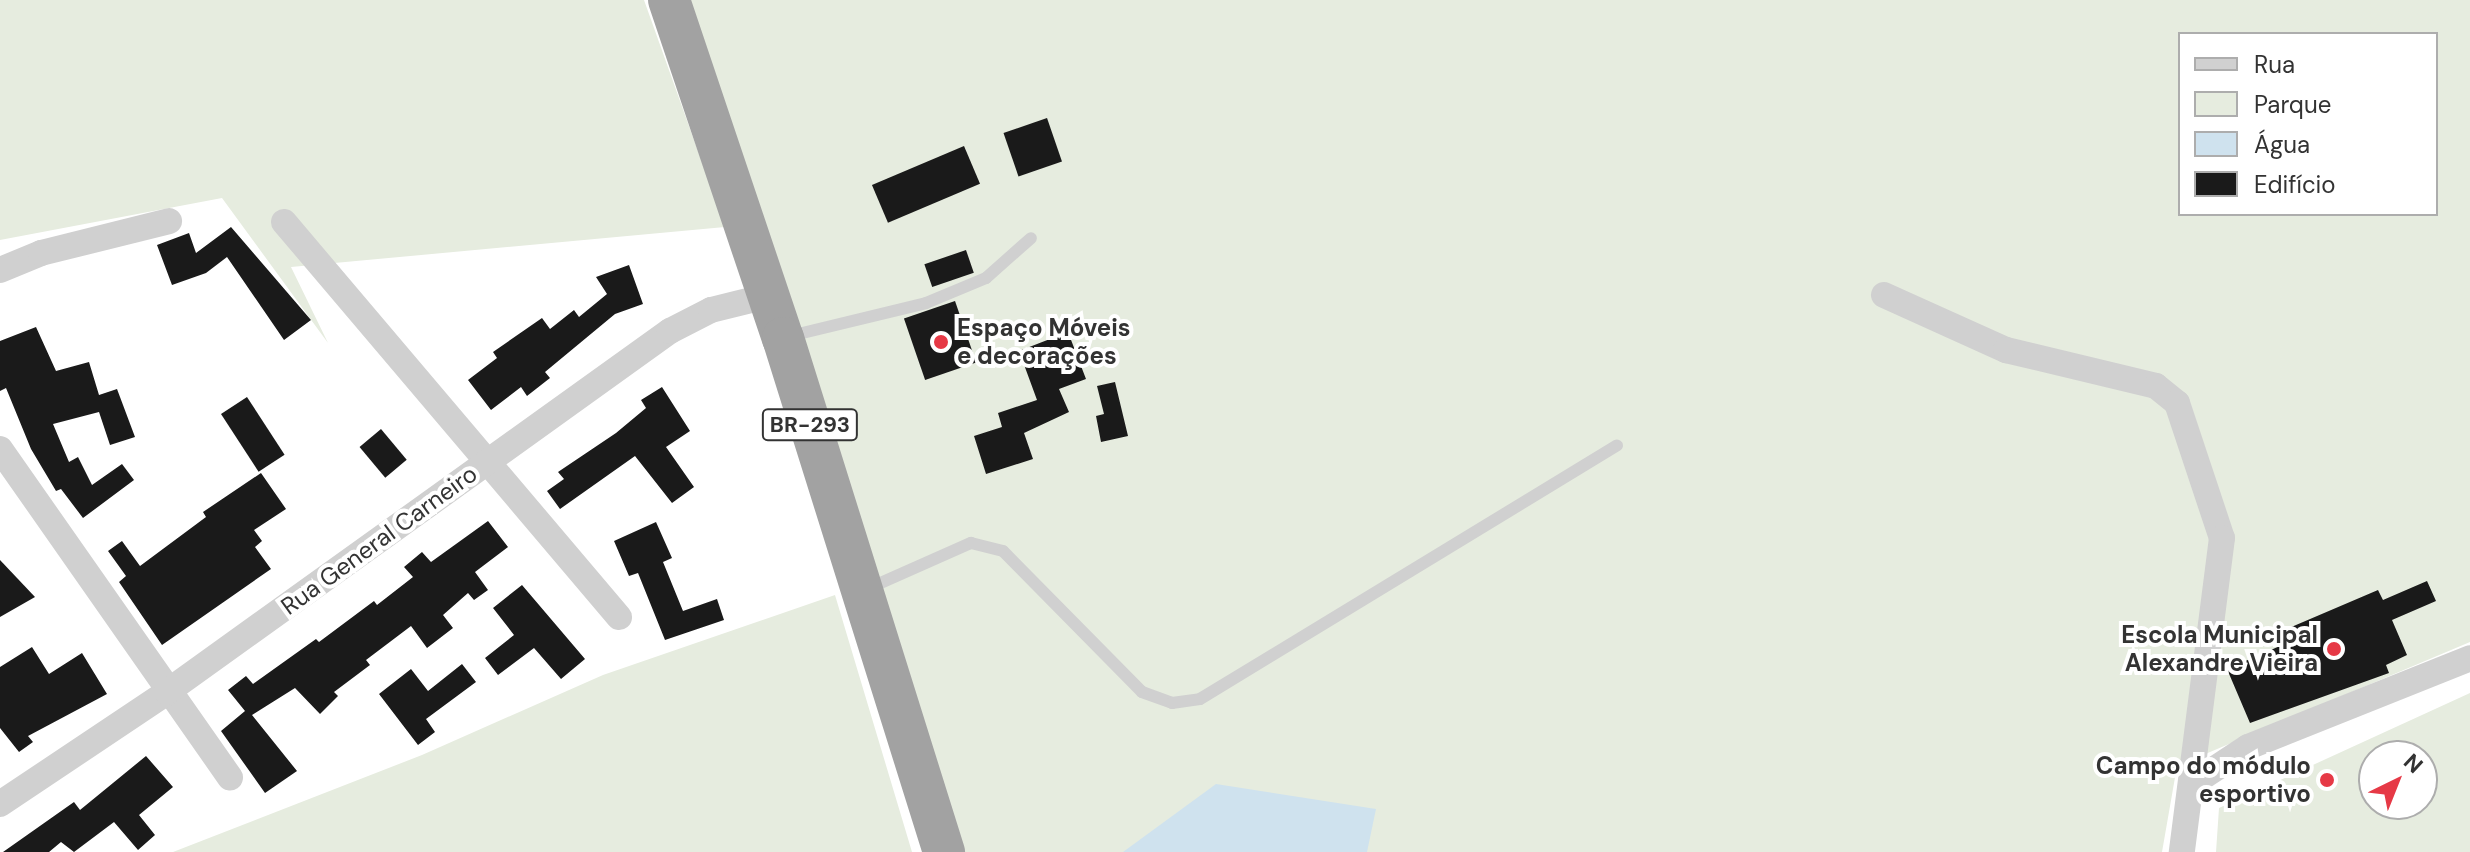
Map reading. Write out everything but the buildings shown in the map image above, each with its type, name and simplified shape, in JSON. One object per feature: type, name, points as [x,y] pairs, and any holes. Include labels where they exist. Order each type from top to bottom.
[{"type":"highway","name":"BR-293","points":[[669,0],[783,338],[944,852]]},
{"type":"street","points":[[0,270],[41,253],[169,221]]},
{"type":"street","points":[[284,222],[490,459],[619,617]]},
{"type":"street","points":[[1884,295],[2006,350],[2156,386],[2177,403],[2222,538],[2182,852]]},
{"type":"street","name":"Rua General Carneiro","points":[[0,804],[167,692],[670,331],[711,310],[767,296]]},
{"type":"street","points":[[0,449],[167,692],[230,777]]},
{"type":"street","points":[[2192,784],[2248,747],[2470,658]]},
{"type":"lane","points":[[783,338],[926,303],[986,278],[1031,238]]},
{"type":"lane","points":[[864,591],[971,543],[1003,551],[1142,692],[1172,703],[1200,699],[1617,445]]},
{"type":"green space","points":[[0,0],[644,0],[725,227],[291,267],[328,343],[222,198],[0,240]]},
{"type":"green space","points":[[687,0],[2470,0],[2470,642],[2177,766],[2162,852],[958,852]]},
{"type":"green space","points":[[835,595],[912,852],[173,852],[422,755],[603,675]]},
{"type":"green space","name":"Campo do módulo esportivo","points":[[2470,693],[2470,852],[2216,852],[2219,808],[2358,744],[2358,820],[2438,820],[2438,740],[2367,740]]},
{"type":"water","points":[[1216,784],[1376,809],[1367,852],[1123,852]]},
{"type":"place","name":"Espaço Móveis e decorações","points":[[941,342]]},
{"type":"place","name":"Escola Municipal Alexandre Vieira","points":[[2334,649]]},
{"type":"place","name":"Campo do módulo esportivo","points":[[2327,780]]}]
